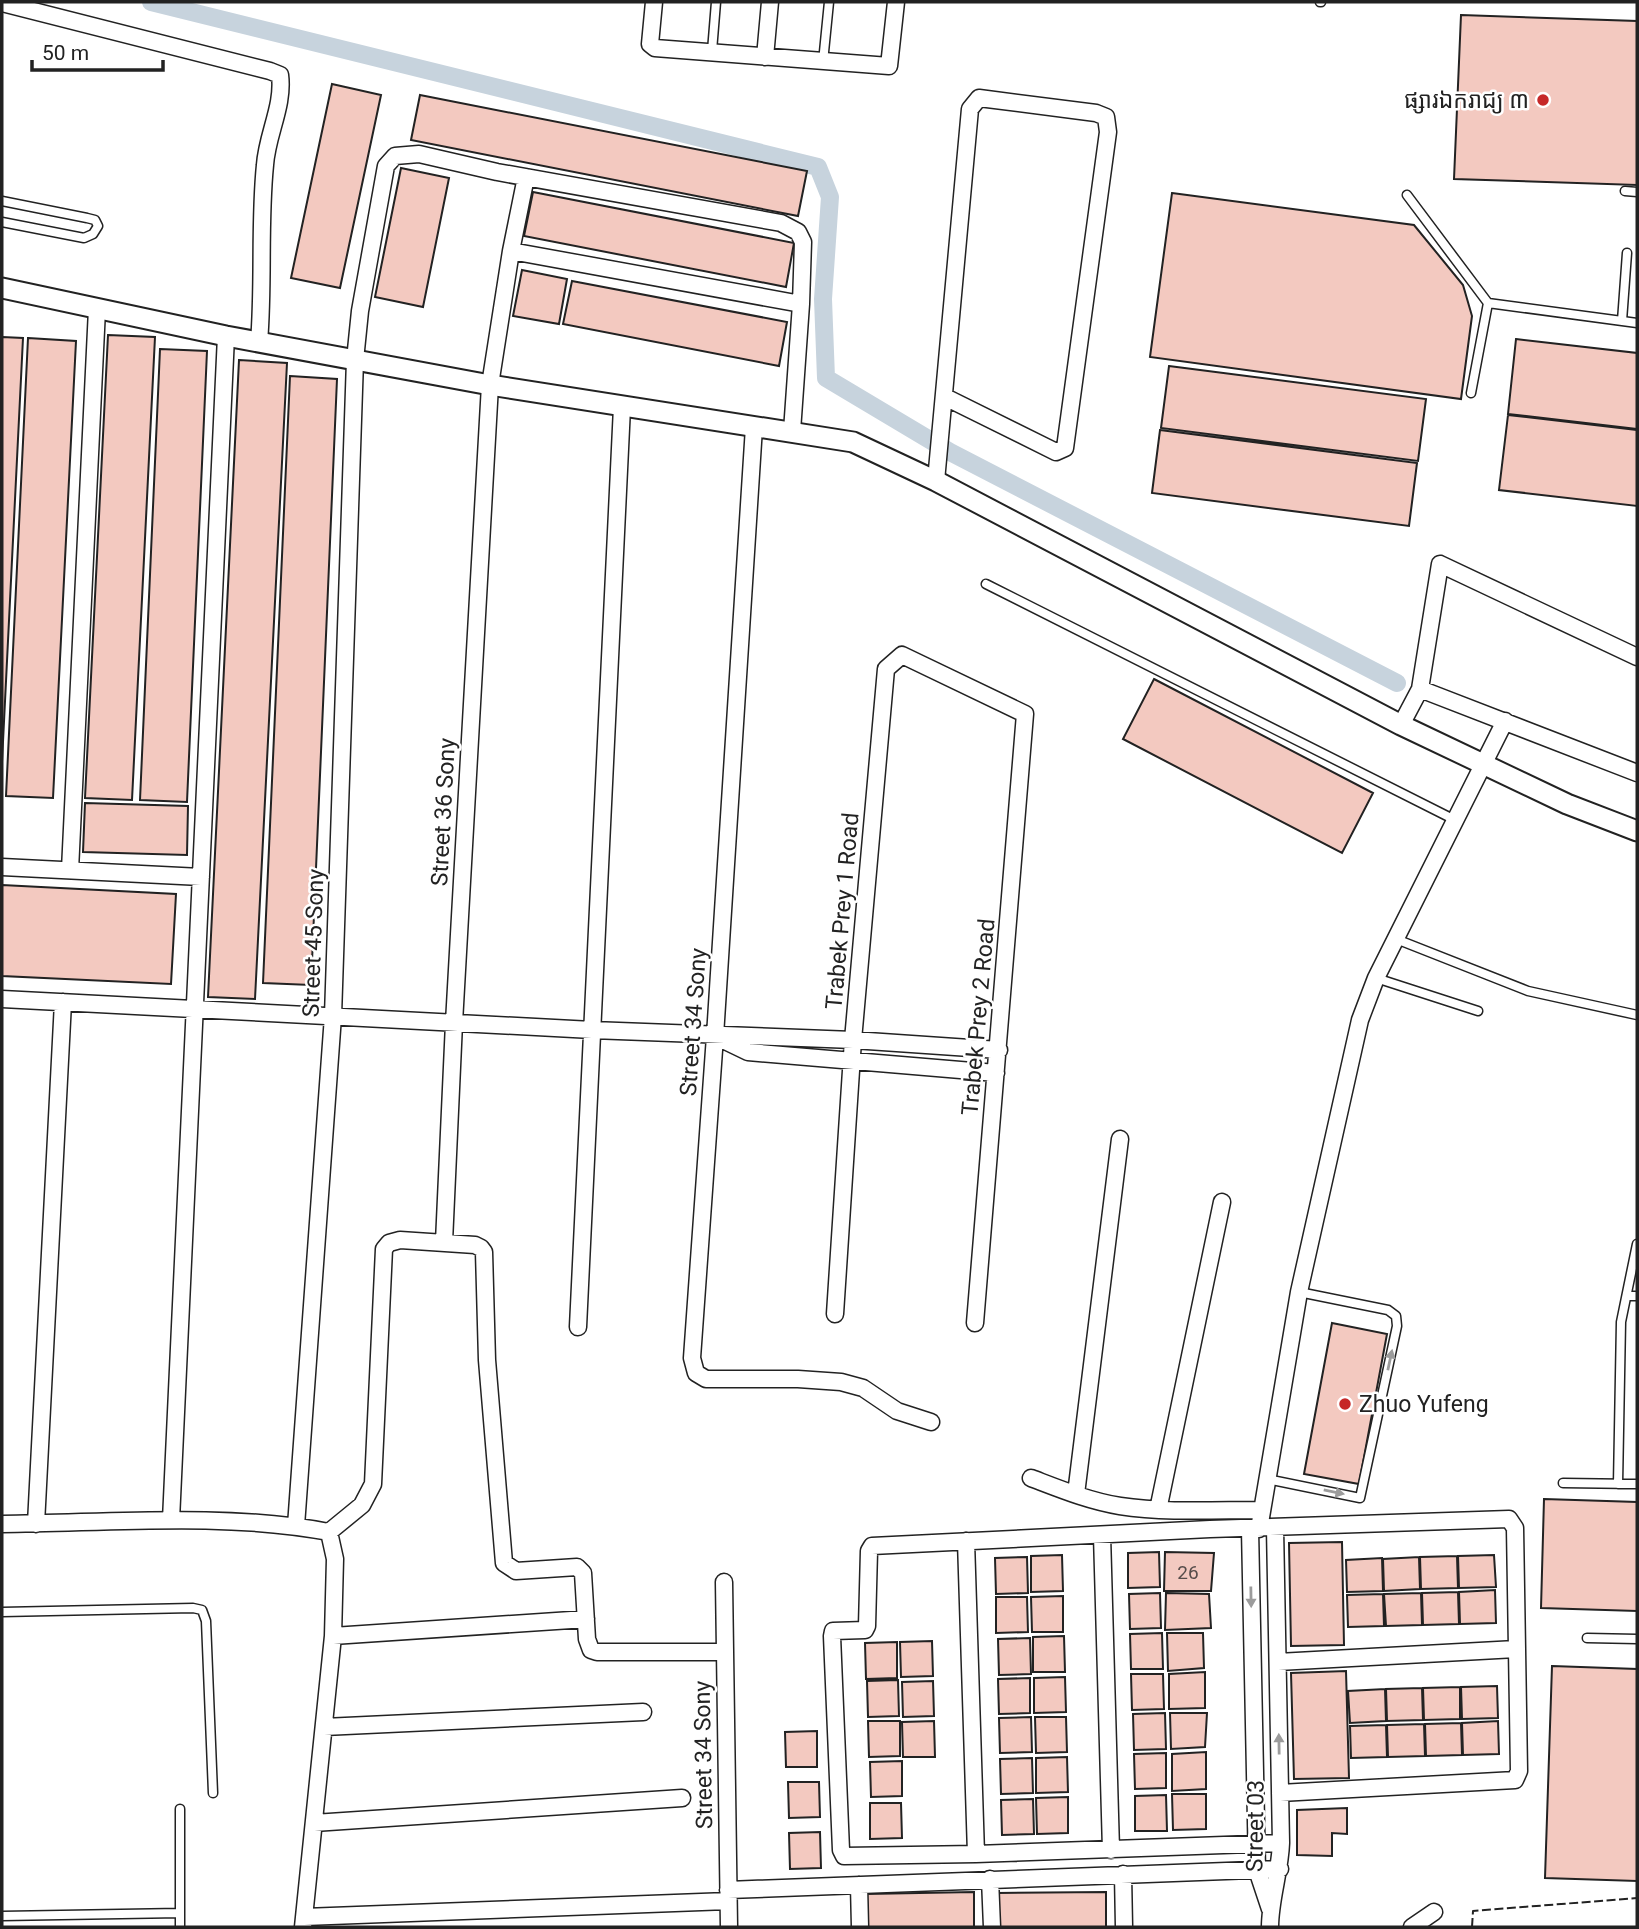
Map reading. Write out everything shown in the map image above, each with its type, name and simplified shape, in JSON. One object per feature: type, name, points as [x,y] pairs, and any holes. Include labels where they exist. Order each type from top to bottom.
[{"type":"street","points":[[654,2],[650,46],[889,66],[896,2]]},
{"type":"street","points":[[765,57],[770,2]]},
{"type":"street","points":[[2,4],[280,75],[282,89],[265,163],[259,342]]},
{"type":"street","points":[[937,474],[970,109],[979,98],[1096,113],[1106,117],[1108,132],[1065,448],[1056,452],[944,404]]},
{"type":"street","name":"Street 45 Sony","points":[[296,1526],[333,1016],[355,360],[360,311],[386,166],[395,156],[419,154],[526,177],[781,223],[798,232],[803,242],[801,304]]},
{"type":"street","name":"Street 36 Sony","points":[[444,1242],[490,384],[526,177]]},
{"type":"street","points":[[511,251],[801,304],[792,431]]},
{"type":"street","points":[[2,288],[226,336],[355,360],[622,407],[853,442],[937,474],[1401,725],[1567,804],[1620,827],[1637,831]]},
{"type":"street","points":[[69,870],[97,309]]},
{"type":"street","points":[[171,1520],[226,336]]},
{"type":"street","points":[[578,1327],[622,407]]},
{"type":"street","name":"Street 34 Sony","points":[[754,427],[692,1358],[696,1373],[706,1379],[841,1382],[863,1388],[897,1411],[931,1422]]},
{"type":"street","points":[[1401,725],[1420,689],[1440,564],[1637,657]]},
{"type":"street","name":"Trabek Prey 1 Road","points":[[835,1314],[853,1040],[886,669],[902,656],[1025,714]]},
{"type":"street","points":[[1420,689],[1637,773]]},
{"type":"street","name":"Trabek Prey 2 Road","points":[[975,1323],[1025,714]]},
{"type":"street","points":[[1261,1529],[1299,1292],[1360,1020],[1376,978],[1505,721]]},
{"type":"street","points":[[2,867],[201,877]]},
{"type":"street","points":[[2,999],[715,1036],[853,1040],[999,1050]]},
{"type":"street","points":[[36,1524],[63,1002]]},
{"type":"street","points":[[715,1036],[748,1052],[996,1073]]},
{"type":"street","points":[[1076,1494],[1120,1139]]},
{"type":"street","points":[[1158,1510],[1222,1202]]},
{"type":"street","points":[[2,1524],[171,1520],[296,1526],[329,1532],[362,1505],[373,1484],[384,1249],[390,1243],[400,1240],[475,1245],[484,1252],[486,1360],[504,1563],[516,1571],[577,1567],[583,1573],[587,1639],[591,1650],[724,1652]]},
{"type":"street","points":[[1031,1478],[1117,1506],[1158,1510],[1262,1510]]},
{"type":"street","points":[[1280,1793],[1515,1780],[1520,1771],[1515,1528],[1509,1520],[966,1541],[872,1546],[869,1551],[867,1626],[864,1630],[833,1631],[832,1636],[841,1850],[844,1856],[1281,1843]]},
{"type":"street","name":"Street 03","points":[[1261,1529],[1278,1661],[1281,1843],[1280,1869],[1270,1909]]},
{"type":"street","name":"Street 03","points":[[1261,1529],[1257,1870],[1270,1909]]},
{"type":"street","points":[[329,1532],[335,1559],[333,1636],[304,1922],[859,1885],[1280,1869]]},
{"type":"street","points":[[1102,1535],[1111,1850]]},
{"type":"street","points":[[966,1541],[976,1854]]},
{"type":"street","name":"Street 34 Sony","points":[[724,1582],[729,1927]]},
{"type":"street","points":[[333,1636],[586,1619]]},
{"type":"street","points":[[1278,1661],[1516,1649]]},
{"type":"street","points":[[324,1727],[643,1712]]},
{"type":"street","points":[[314,1823],[682,1798]]},
{"type":"street","points":[[1123,1874],[1124,1927]]},
{"type":"street","points":[[990,1880],[992,1927]]},
{"type":"street","points":[[859,1885],[860,1927]]},
{"type":"street","points":[[1270,1909],[1270,1927]]},
{"type":"street","points":[[1412,1927],[1434,1912]]},
{"type":"lane","points":[[712,51],[716,2]]},
{"type":"lane","points":[[823,62],[829,2]]},
{"type":"lane","points":[[1625,191],[1637,192]]},
{"type":"lane","points":[[1407,195],[1488,303],[1637,323]]},
{"type":"lane","points":[[2,201],[95,220],[98,226],[93,234],[84,238],[2,222]]},
{"type":"lane","points":[[1622,321],[1627,253]]},
{"type":"lane","points":[[1471,393],[1488,303]]},
{"type":"lane","points":[[986,584],[1455,820]]},
{"type":"lane","points":[[1396,939],[1528,992],[1637,1015]]},
{"type":"lane","points":[[1376,978],[1478,1011]]},
{"type":"lane","points":[[1618,1484],[1621,1322],[1637,1244]]},
{"type":"lane","points":[[1267,1479],[1360,1498],[1397,1326],[1396,1316],[1388,1310],[1299,1292]]},
{"type":"lane","points":[[1627,1296],[1637,1296]]},
{"type":"lane","points":[[1563,1483],[1637,1484]]},
{"type":"lane","points":[[2,1612],[202,1610],[206,1621],[213,1793]]},
{"type":"lane","points":[[1587,1638],[1637,1639]]},
{"type":"lane","points":[[180,1809],[180,1927]]},
{"type":"lane","points":[[2,1916],[180,1913]]},
{"type":"building","name":"ផ្សារឯករាជ្យ ៣","points":[[1461,15],[1637,21],[1637,185],[1454,179]]},
{"type":"building","points":[[332,84],[381,95],[340,288],[291,278]]},
{"type":"building","points":[[420,95],[807,171],[798,216],[411,140]]},
{"type":"building","points":[[401,168],[449,178],[423,307],[375,297]]},
{"type":"building","points":[[533,192],[794,243],[786,287],[524,236]]},
{"type":"building","points":[[1172,193],[1414,225],[1463,285],[1472,316],[1461,399],[1150,357]]},
{"type":"building","points":[[522,270],[567,279],[559,324],[513,316]]},
{"type":"building","points":[[572,281],[787,322],[779,366],[563,324]]},
{"type":"building","points":[[108,335],[155,337],[132,800],[85,798]]},
{"type":"building","points":[[2,337],[23,338],[2,762]]},
{"type":"building","points":[[28,338],[76,341],[53,798],[6,796]]},
{"type":"building","points":[[1516,339],[1637,353],[1637,429],[1508,414]]},
{"type":"building","points":[[160,349],[207,351],[187,802],[140,800]]},
{"type":"building","points":[[239,360],[287,363],[255,999],[208,997]]},
{"type":"building","points":[[1169,366],[1426,399],[1418,461],[1161,428]]},
{"type":"building","points":[[290,376],[337,379],[311,985],[263,983]]},
{"type":"building","points":[[1508,415],[1637,430],[1637,506],[1499,490]]},
{"type":"building","points":[[1160,430],[1417,463],[1409,526],[1152,493]]},
{"type":"building","points":[[1154,679],[1373,793],[1342,853],[1123,739]]},
{"type":"building","points":[[85,803],[188,806],[187,855],[83,852]]},
{"type":"building","points":[[2,885],[176,894],[171,984],[2,976]]},
{"type":"building","name":"Zhuo Yufeng","points":[[1332,1323],[1387,1334],[1359,1484],[1304,1474]]},
{"type":"building","points":[[1544,1499],[1637,1502],[1637,1611],[1541,1608]]},
{"type":"building","points":[[1342,1542],[1344,1645],[1291,1646],[1289,1543]]},
{"type":"building","points":[[1159,1552],[1160,1587],[1128,1588],[1128,1553]]},
{"type":"building","points":[[1165,1552],[1214,1553],[1211,1591],[1164,1591]]},
{"type":"building","points":[[1062,1555],[1063,1591],[1031,1592],[1031,1556]]},
{"type":"building","points":[[1494,1555],[1496,1587],[1459,1588],[1458,1556]]},
{"type":"building","points":[[1457,1556],[1458,1588],[1421,1589],[1420,1557]]},
{"type":"building","points":[[1027,1557],[1028,1593],[996,1594],[995,1558]]},
{"type":"building","points":[[1419,1557],[1420,1589],[1384,1591],[1383,1559]]},
{"type":"building","points":[[1382,1558],[1383,1591],[1347,1592],[1346,1560]]},
{"type":"building","points":[[1495,1590],[1496,1623],[1460,1624],[1459,1592]]},
{"type":"building","points":[[1458,1592],[1459,1624],[1423,1625],[1422,1593]]},
{"type":"building","points":[[1160,1593],[1161,1628],[1130,1629],[1129,1594]]},
{"type":"building","points":[[1166,1593],[1209,1594],[1211,1628],[1165,1630]]},
{"type":"building","points":[[1421,1593],[1422,1625],[1386,1626],[1384,1594]]},
{"type":"building","points":[[1383,1594],[1384,1626],[1348,1627],[1347,1595]]},
{"type":"building","points":[[1063,1596],[1063,1632],[1032,1632],[1031,1597]]},
{"type":"building","points":[[996,1597],[1027,1597],[1028,1632],[996,1633]]},
{"type":"building","points":[[1162,1633],[1163,1669],[1131,1669],[1130,1634]]},
{"type":"building","points":[[1167,1633],[1203,1633],[1204,1668],[1168,1671]]},
{"type":"building","points":[[1064,1636],[1065,1672],[1033,1672],[1033,1637]]},
{"type":"building","points":[[1030,1638],[1031,1674],[999,1675],[998,1639]]},
{"type":"building","points":[[932,1641],[933,1676],[901,1677],[900,1642]]},
{"type":"building","points":[[897,1642],[897,1678],[866,1679],[865,1643]]},
{"type":"building","points":[[1552,1666],[1637,1669],[1637,1881],[1545,1878]]},
{"type":"building","points":[[1346,1671],[1349,1778],[1294,1779],[1291,1673]]},
{"type":"building","points":[[1205,1672],[1205,1708],[1169,1709],[1169,1674]]},
{"type":"building","points":[[1131,1674],[1163,1674],[1164,1709],[1132,1710]]},
{"type":"building","points":[[1065,1677],[1066,1712],[1034,1713],[1034,1678]]},
{"type":"building","points":[[1030,1678],[1030,1713],[999,1714],[998,1679]]},
{"type":"building","points":[[898,1680],[899,1716],[868,1717],[867,1681]]},
{"type":"building","points":[[933,1681],[934,1716],[903,1717],[902,1682]]},
{"type":"building","points":[[1497,1686],[1498,1718],[1462,1719],[1461,1687]]},
{"type":"building","points":[[1460,1687],[1460,1719],[1424,1720],[1423,1688]]},
{"type":"building","points":[[1422,1688],[1423,1720],[1387,1721],[1386,1689]]},
{"type":"building","points":[[1385,1689],[1386,1721],[1350,1723],[1348,1691]]},
{"type":"building","points":[[1165,1713],[1166,1749],[1134,1750],[1133,1714]]},
{"type":"building","points":[[1170,1713],[1207,1713],[1205,1747],[1171,1749]]},
{"type":"building","points":[[1031,1717],[1032,1752],[1000,1753],[999,1718]]},
{"type":"building","points":[[1035,1717],[1066,1717],[1067,1752],[1036,1753]]},
{"type":"building","points":[[868,1721],[900,1721],[900,1756],[869,1757]]},
{"type":"building","points":[[934,1721],[935,1757],[903,1757],[902,1722]]},
{"type":"building","points":[[1498,1721],[1499,1754],[1463,1755],[1462,1723]]},
{"type":"building","points":[[1461,1723],[1462,1755],[1426,1756],[1425,1724]]},
{"type":"building","points":[[1424,1724],[1425,1756],[1388,1757],[1387,1725]]},
{"type":"building","points":[[1386,1725],[1387,1757],[1351,1758],[1350,1726]]},
{"type":"building","points":[[817,1731],[817,1767],[786,1767],[785,1732]]},
{"type":"building","points":[[1206,1752],[1206,1789],[1172,1791],[1172,1754]]},
{"type":"building","points":[[1166,1753],[1166,1788],[1135,1789],[1134,1754]]},
{"type":"building","points":[[1067,1757],[1068,1792],[1036,1793],[1036,1758]]},
{"type":"building","points":[[1032,1758],[1033,1793],[1001,1794],[1000,1759]]},
{"type":"building","points":[[902,1761],[902,1796],[871,1797],[870,1762]]},
{"type":"building","points":[[788,1782],[819,1782],[820,1817],[789,1818]]},
{"type":"building","points":[[1172,1794],[1206,1794],[1206,1829],[1173,1830]]},
{"type":"building","points":[[1166,1795],[1167,1831],[1135,1831],[1135,1796]]},
{"type":"building","points":[[1068,1797],[1068,1833],[1037,1834],[1036,1798]]},
{"type":"building","points":[[1033,1799],[1034,1834],[1002,1835],[1001,1800]]},
{"type":"building","points":[[870,1803],[901,1803],[902,1838],[870,1839]]},
{"type":"building","points":[[1347,1808],[1347,1834],[1332,1833],[1332,1856],[1297,1855],[1297,1810]]},
{"type":"building","points":[[820,1832],[821,1868],[790,1869],[789,1833]]},
{"type":"building","points":[[974,1892],[974,1927],[866,1927],[865,1894]]},
{"type":"building","points":[[1106,1892],[1106,1927],[998,1927],[997,1893]]},
{"type":"waterway","points":[[151,2],[818,167],[830,197],[823,299],[826,378],[950,452],[1397,683]]},
{"type":"fence","points":[[1472,1927],[1473,1911],[1637,1898]]},
{"type":"place","name":"ផ្សារឯករាជ្យ ៣","points":[[1543,100]]},
{"type":"place","name":"Zhuo Yufeng","points":[[1345,1404]]}]
